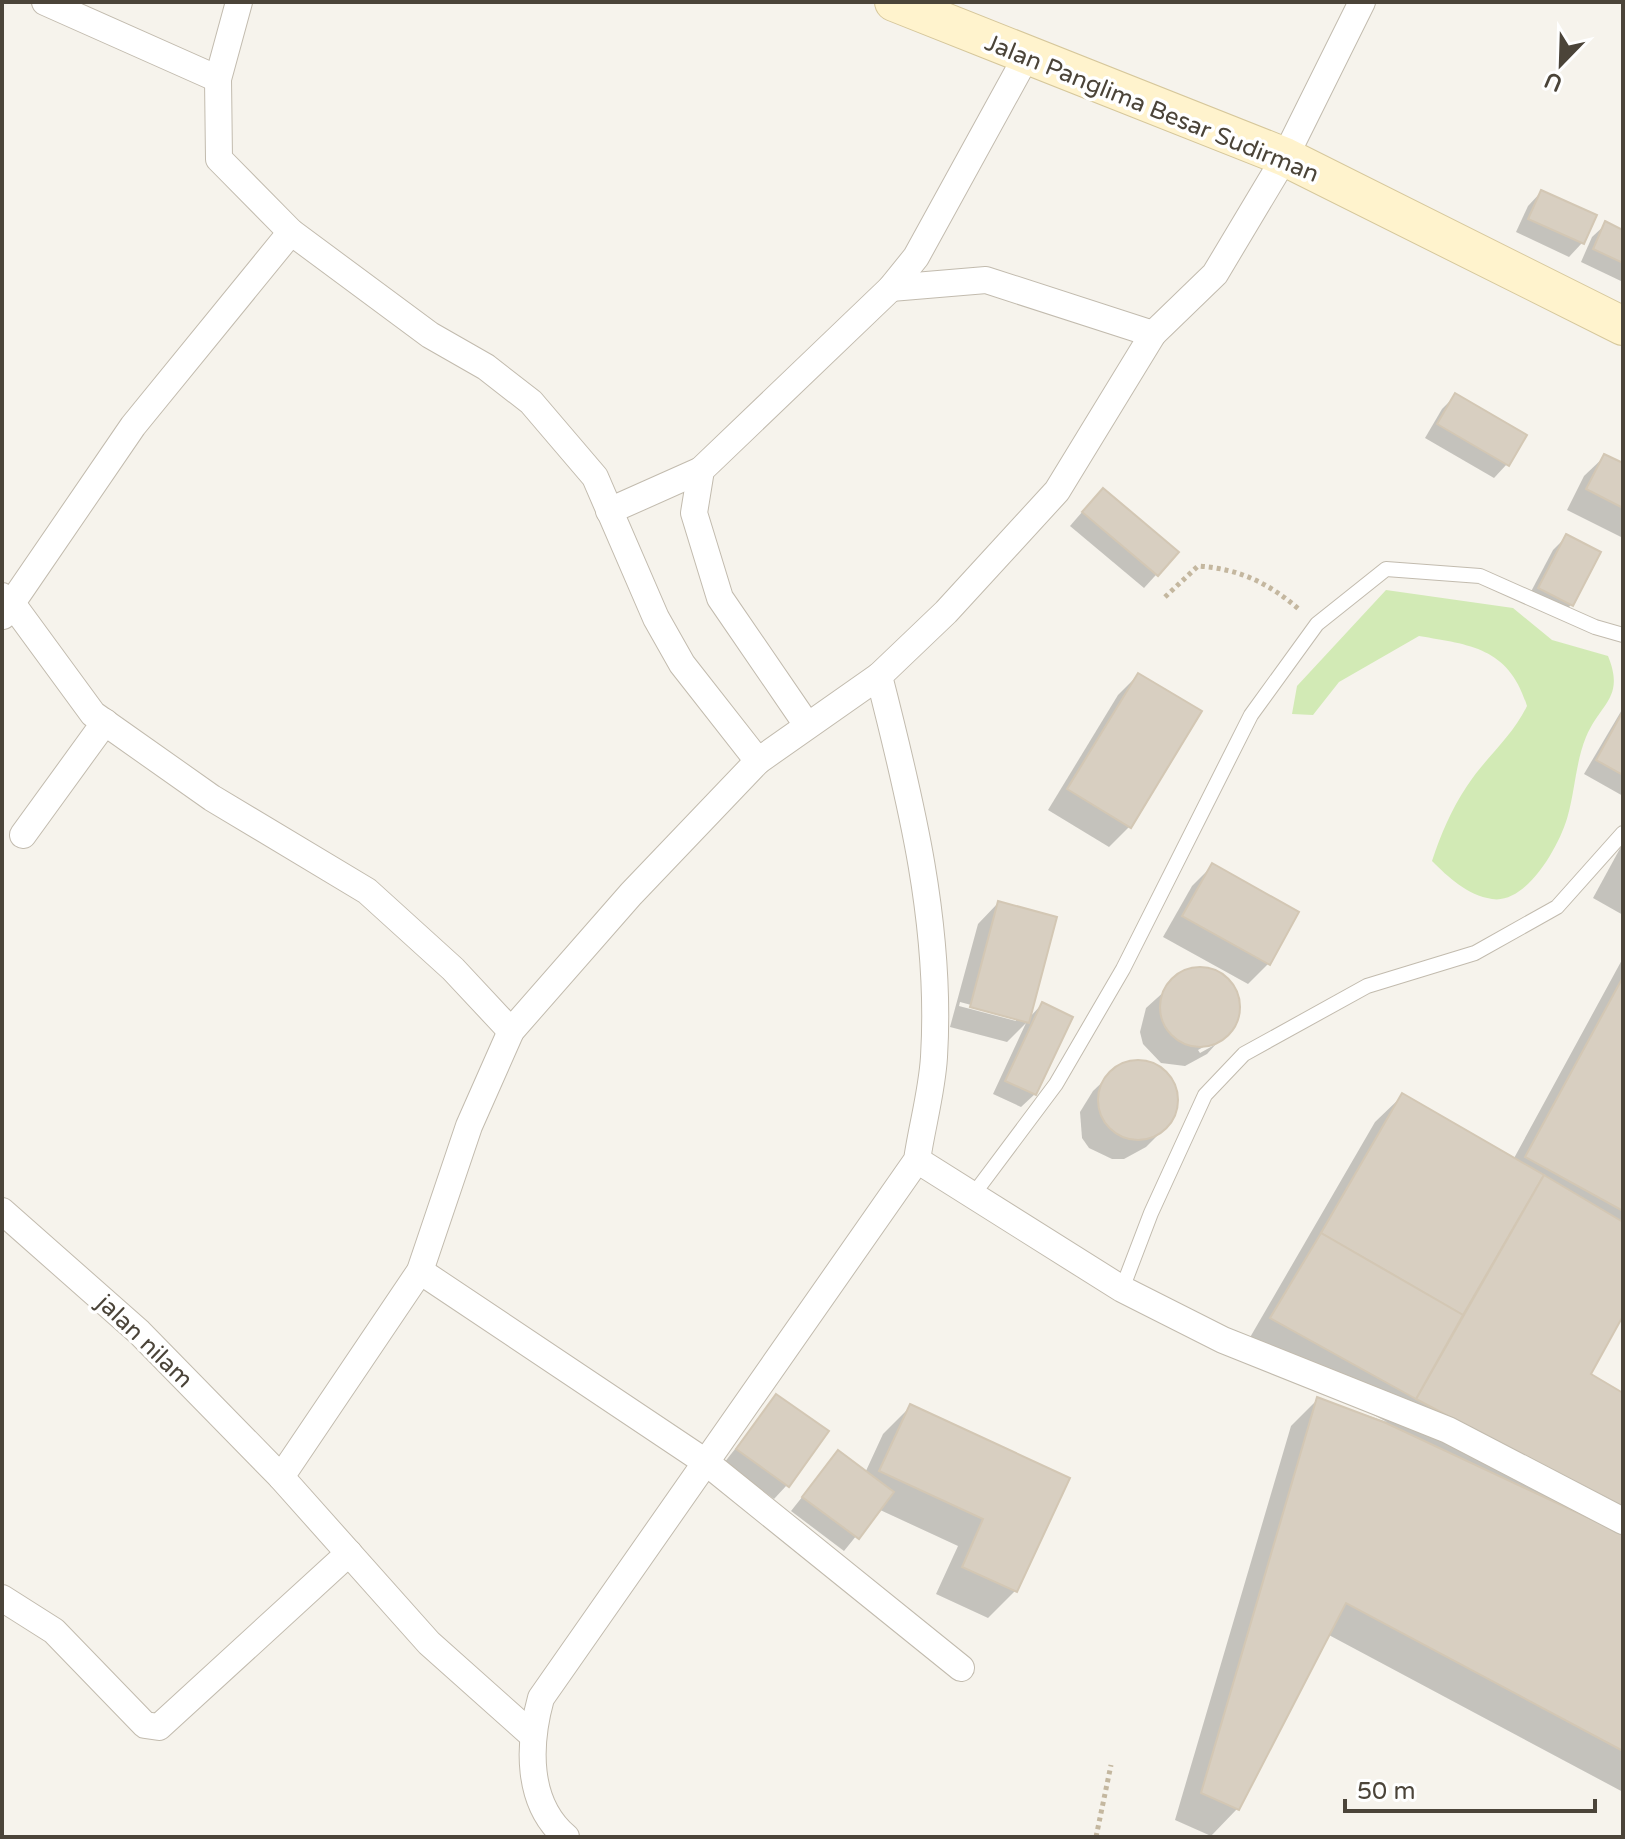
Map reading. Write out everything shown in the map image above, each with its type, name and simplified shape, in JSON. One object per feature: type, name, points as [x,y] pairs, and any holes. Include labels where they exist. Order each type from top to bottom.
[{"type":"main road","name":"Jalan Panglima Besar Sudirman","points":[[894,2],[1026,57],[1285,157],[1623,326]]},
{"type":"street","points":[[45,2],[218,79]]},
{"type":"street","points":[[239,2],[218,79],[219,159],[291,232],[430,335],[486,367],[531,402],[595,477],[656,618],[682,664],[758,761]]},
{"type":"street","points":[[281,1477],[420,1271],[469,1126],[511,1031],[631,894],[758,761],[879,676],[946,612],[1057,491],[1153,334],[1215,274],[1285,157],[1362,2]]},
{"type":"street","points":[[609,511],[701,470],[891,288],[916,257],[1026,57]]},
{"type":"street","points":[[291,232],[133,426],[5,606],[93,714],[212,798],[367,891],[453,969],[511,1031]]},
{"type":"street","points":[[891,288],[986,280],[1153,334]]},
{"type":"street","points":[[701,470],[694,513],[720,598],[807,725]]},
{"type":"street","points":[[552,1832],[534,1777],[531,1734],[541,1698],[917,1160],[934,1058],[932,944],[916,819],[879,676]]},
{"type":"street","points":[[23,835],[105,722]]},
{"type":"street","points":[[917,1160],[1122,1289],[1223,1340],[1448,1430],[1623,1521]]},
{"type":"street","name":"jalan nilam","points":[[2,1211],[139,1332],[281,1477],[429,1643],[531,1734]]},
{"type":"street","points":[[420,1271],[707,1463],[961,1668]]},
{"type":"street","points":[[2,1598],[54,1631],[145,1725],[159,1727],[349,1553]]},
{"type":"lane","points":[[973,1195],[1056,1084],[1123,969],[1251,715],[1317,624],[1386,569],[1480,576],[1595,627],[1623,635]]},
{"type":"lane","points":[[1122,1289],[1151,1213],[1205,1095],[1244,1054],[1367,986],[1475,953],[1557,907],[1623,833]]},
{"type":"path","points":[[1165,597],[1198,566],[1229,568],[1273,586],[1317,624]]},
{"type":"path","points":[[1096,1837],[1111,1765]]},
{"type":"green space","points":[[1386,590],[1513,608],[1552,640],[1608,656],[1613,670],[1612,691],[1586,737],[1564,827],[1540,870],[1518,892],[1505,898],[1492,899],[1474,894],[1451,879],[1432,861],[1461,795],[1514,728],[1527,706],[1510,672],[1499,661],[1472,647],[1419,636],[1339,682],[1313,715],[1292,714],[1297,686]]},
{"type":"building","points":[[1541,190],[1597,215],[1584,244],[1528,219]]},
{"type":"building","points":[[1605,221],[1623,230],[1623,263],[1593,249]]},
{"type":"building","points":[[1455,393],[1527,435],[1509,466],[1437,424]]},
{"type":"building","points":[[1604,454],[1623,463],[1623,508],[1586,489]]},
{"type":"building","points":[[1103,488],[1179,552],[1158,576],[1082,512]]},
{"type":"building","points":[[1566,534],[1601,552],[1573,606],[1538,588]]},
{"type":"building","points":[[1138,673],[1202,711],[1131,828],[1067,789]]},
{"type":"building","points":[[1623,711],[1623,775],[1596,760]]},
{"type":"building","points":[[1212,863],[1299,912],[1270,965],[1182,916]]},
{"type":"building","points":[[998,901],[1057,917],[1029,1023],[970,1007]]},
{"type":"building","points":[[1200,967],[1215,970],[1228,979],[1237,992],[1240,1007],[1237,1022],[1228,1035],[1215,1044],[1200,1047],[1185,1044],[1172,1035],[1163,1022],[1160,1007],[1163,992],[1172,979],[1185,970]]},
{"type":"building","points":[[1623,977],[1623,1211],[1525,1157]]},
{"type":"building","points":[[1042,1002],[1073,1017],[1036,1095],[1005,1081]]},
{"type":"building","points":[[1138,1060],[1153,1063],[1166,1072],[1175,1085],[1178,1100],[1175,1115],[1166,1128],[1153,1137],[1138,1140],[1123,1137],[1110,1128],[1101,1115],[1098,1100],[1101,1085],[1110,1072],[1123,1063]]},
{"type":"building","points":[[1402,1093],[1544,1175],[1463,1315],[1321,1233]]},
{"type":"building","points":[[1544,1175],[1623,1222],[1623,1316],[1591,1374],[1623,1393],[1623,1509],[1416,1399]]},
{"type":"building","points":[[1321,1233],[1463,1315],[1416,1399],[1270,1318]]},
{"type":"building","points":[[776,1394],[829,1431],[789,1487],[736,1449]]},
{"type":"building","points":[[1317,1397],[1386,1423],[1623,1534],[1623,1751],[1346,1603],[1239,1810],[1201,1793]]},
{"type":"building","points":[[910,1404],[1070,1478],[1017,1592],[962,1567],[983,1519],[879,1471]]},
{"type":"building","points":[[838,1450],[894,1492],[859,1539],[802,1497]]}]
